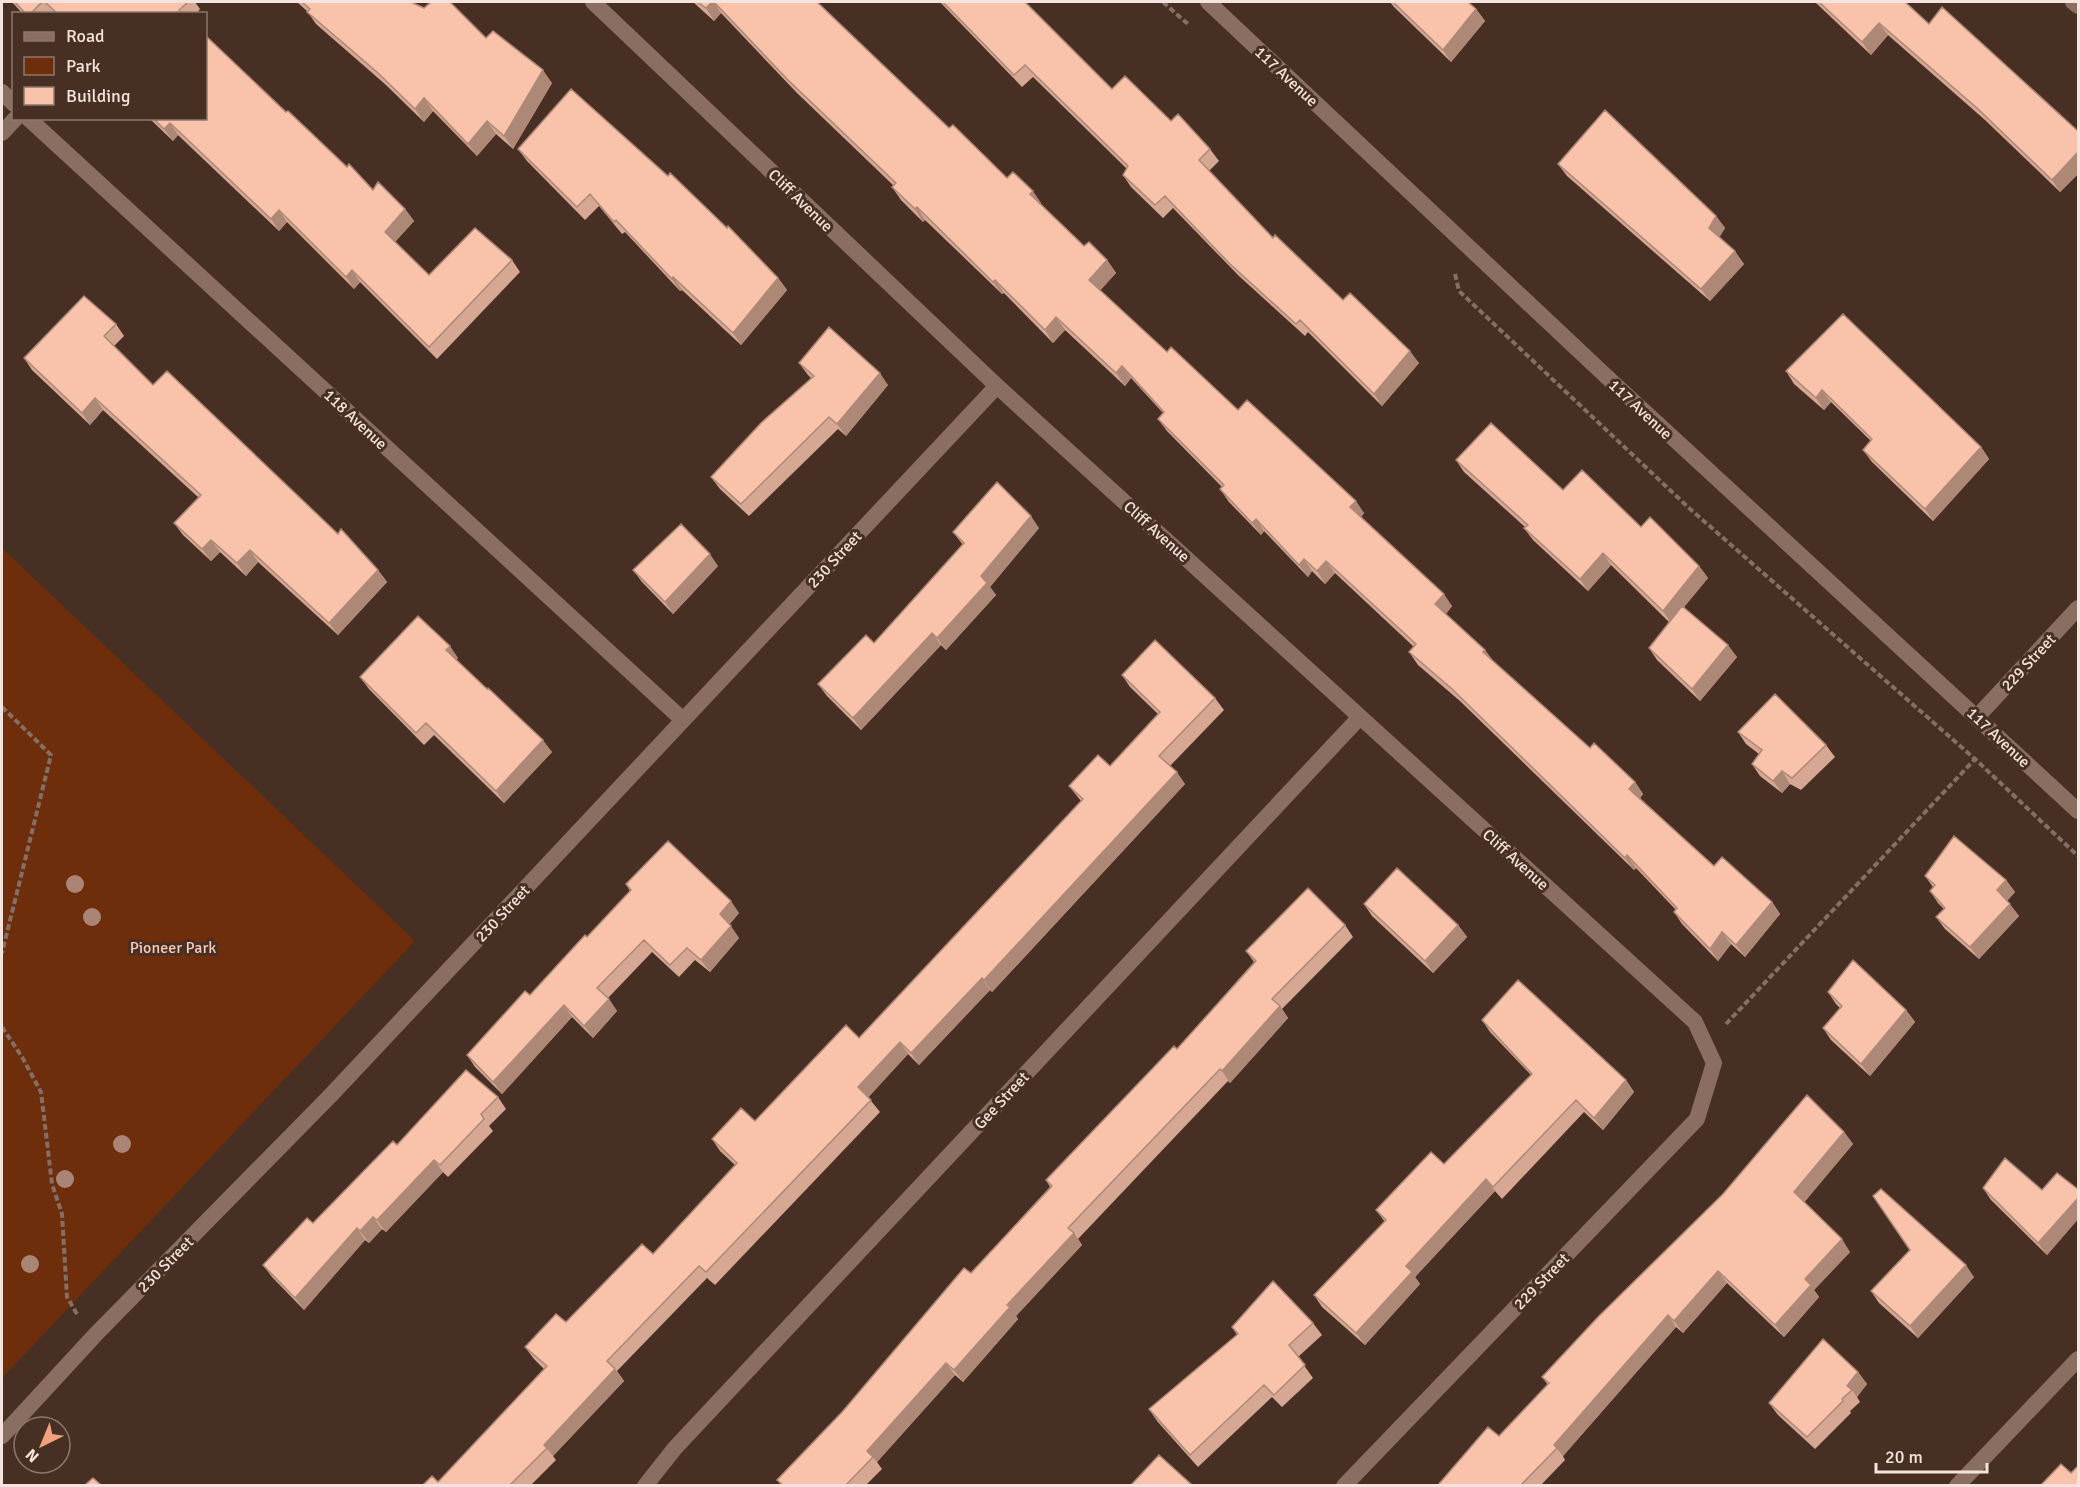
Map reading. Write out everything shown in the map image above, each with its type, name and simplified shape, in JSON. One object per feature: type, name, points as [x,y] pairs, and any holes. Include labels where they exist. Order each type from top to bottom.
[{"type":"street","name":"Cliff Avenue","points":[[593,2],[997,386],[1695,1022],[1714,1063]]},
{"type":"street","name":"117 Avenue","points":[[1208,2],[1616,386],[2079,811]]},
{"type":"street","points":[[2073,2],[2079,6]]},
{"type":"street","points":[[2,133],[14,120]]},
{"type":"street","name":"118 Avenue","points":[[30,120],[682,720]]},
{"type":"street","name":"230 Street","points":[[2,1437],[106,1325],[332,1095],[997,386]]},
{"type":"street","name":"229 Street","points":[[1977,717],[2079,608]]},
{"type":"street","name":"Gee Street","points":[[645,1485],[675,1448],[1360,717]]},
{"type":"street","name":"229 Street","points":[[1344,1485],[1697,1119],[1714,1063]]},
{"type":"street","points":[[1957,1485],[2079,1359]]},
{"type":"path","points":[[1163,2],[1197,33]]},
{"type":"path","points":[[1455,272],[1459,291],[1689,508],[1974,759],[2079,856]]},
{"type":"path","points":[[2,707],[51,755],[2,953]]},
{"type":"path","points":[[1703,1040],[1731,1021],[1974,759]]},
{"type":"path","points":[[2,1028],[22,1057],[41,1092],[52,1184],[62,1214],[67,1297],[79,1317]]},
{"type":"green space","name":"Pioneer Park","points":[[2,548],[415,941],[2,1378]]},
{"type":"building","points":[[15,2],[42,2],[32,12],[24,12]]},
{"type":"building","points":[[45,2],[188,2],[179,10],[180,12],[56,12]]},
{"type":"building","points":[[302,2],[411,2],[424,8],[431,2],[450,2],[486,38],[493,31],[543,70],[504,136],[487,121],[468,144],[424,98],[415,109],[377,72],[307,12],[310,9]]},
{"type":"building","points":[[698,2],[712,2],[706,8]]},
{"type":"building","points":[[714,2],[817,2],[949,128],[953,125],[1007,178],[1013,172],[1033,191],[1030,194],[1084,246],[1089,242],[1107,260],[1089,280],[1167,352],[1171,347],[1238,410],[1247,400],[1356,501],[1350,507],[1444,594],[1435,604],[1485,650],[1483,652],[1590,748],[1594,743],[1635,782],[1629,789],[1714,866],[1722,857],[1772,902],[1736,945],[1722,932],[1710,949],[1674,912],[1677,908],[1627,855],[1625,858],[1451,688],[1409,652],[1416,644],[1326,561],[1317,571],[1304,559],[1299,565],[1256,519],[1252,523],[1220,489],[1224,485],[1158,419],[1164,412],[1122,366],[1116,373],[1056,317],[1045,330],[917,207],[915,209],[892,187],[896,183],[788,80]]},
{"type":"building","points":[[943,2],[1025,2],[1112,89],[1125,76],[1171,121],[1178,114],[1210,149],[1199,160],[1273,238],[1275,235],[1343,300],[1350,293],[1410,351],[1374,394],[1300,320],[1296,324],[1230,264],[1165,196],[1155,205],[1123,175],[1128,166],[1025,65],[1014,75]]},
{"type":"building","points":[[1393,2],[1468,2],[1476,9],[1443,50]]},
{"type":"building","points":[[1819,2],[1905,2],[1929,24],[1942,7],[2079,132],[2079,151],[2052,180],[1977,108],[1879,23],[1862,42]]},
{"type":"building","points":[[207,37],[347,167],[349,164],[373,190],[378,182],[405,209],[385,232],[429,275],[475,228],[512,260],[429,347],[352,270],[346,277],[279,210],[271,219],[170,123],[164,129],[155,120],[207,120]]},
{"type":"building","points":[[571,89],[668,176],[670,173],[727,228],[728,226],[778,278],[733,333],[673,277],[672,279],[616,220],[614,222],[590,194],[577,207],[518,149]]},
{"type":"building","points":[[1605,110],[1716,216],[1709,228],[1735,251],[1701,289],[1558,164]]},
{"type":"building","points":[[84,296],[116,324],[104,336],[153,385],[167,371],[338,534],[341,529],[378,570],[329,623],[250,550],[237,563],[211,540],[202,549],[174,523],[201,495],[95,398],[82,413],[24,358]]},
{"type":"building","points":[[1843,314],[1981,447],[1925,509],[1863,450],[1872,439],[1822,390],[1816,398],[1786,371]]},
{"type":"building","points":[[829,327],[880,373],[837,424],[829,417],[741,504],[711,477],[761,423],[814,376],[799,363]]},
{"type":"building","points":[[1491,423],[1563,490],[1582,470],[1641,527],[1650,517],[1699,566],[1663,611],[1603,553],[1580,579],[1524,528],[1528,525],[1456,460]]},
{"type":"building","points":[[997,482],[1031,516],[981,576],[987,583],[937,638],[932,633],[853,718],[818,684],[866,635],[874,643],[964,543],[953,532]]},
{"type":"building","points":[[681,524],[710,554],[665,602],[633,570]]},
{"type":"building","points":[[1682,606],[1728,645],[1692,689],[1649,648]]},
{"type":"building","points":[[418,616],[450,646],[446,650],[543,740],[496,791],[426,723],[416,733],[360,677]]},
{"type":"building","points":[[1155,640],[1215,698],[1159,756],[1177,772],[984,980],[982,978],[911,1053],[900,1042],[858,1087],[871,1100],[706,1272],[699,1266],[607,1361],[615,1369],[544,1445],[547,1448],[510,1485],[423,1485],[432,1476],[438,1482],[547,1366],[525,1347],[556,1314],[566,1322],[642,1244],[653,1254],[737,1163],[712,1139],[741,1108],[755,1121],[846,1025],[859,1038],[1083,799],[1069,786],[1098,755],[1110,766],[1160,712],[1122,675]]},
{"type":"building","points":[[1775,694],[1826,745],[1792,778],[1782,771],[1773,781],[1752,764],[1762,750],[1738,732]]},
{"type":"building","points":[[1954,836],[2006,880],[1997,890],[2010,904],[1970,947],[1936,917],[1945,908],[1930,891],[1935,885],[1925,876]]},
{"type":"building","points":[[668,841],[731,901],[720,914],[731,926],[701,960],[687,948],[670,965],[644,940],[597,988],[609,999],[584,1026],[564,1005],[493,1082],[467,1055],[525,991],[530,995],[585,935],[587,937],[631,890],[626,884]]},
{"type":"building","points":[[1397,868],[1458,925],[1425,961],[1364,904]]},
{"type":"building","points":[[1308,888],[1345,925],[1272,999],[1280,1006],[1222,1071],[1220,1069],[1068,1228],[1074,1233],[1007,1305],[1010,1307],[954,1370],[946,1363],[867,1451],[873,1457],[846,1485],[783,1485],[777,1480],[843,1411],[964,1268],[971,1273],[1052,1186],[1046,1180],[1174,1046],[1177,1049],[1256,961],[1246,951]]},
{"type":"building","points":[[1853,960],[1906,1010],[1861,1064],[1823,1028],[1842,1006],[1828,992]]},
{"type":"building","points":[[1518,980],[1626,1080],[1594,1118],[1576,1100],[1493,1187],[1486,1179],[1406,1266],[1412,1272],[1356,1333],[1314,1295],[1386,1220],[1376,1210],[1431,1152],[1444,1164],[1532,1074],[1482,1020]]},
{"type":"building","points":[[466,1070],[498,1097],[481,1114],[484,1119],[440,1165],[434,1160],[377,1220],[373,1217],[360,1231],[357,1228],[295,1298],[263,1265],[307,1218],[313,1223],[393,1141],[397,1145]]},
{"type":"building","points":[[1807,1095],[1844,1132],[1794,1192],[1842,1239],[1805,1279],[1811,1285],[1775,1325],[1718,1271],[1674,1321],[1668,1315],[1554,1445],[1557,1448],[1521,1485],[1438,1485],[1488,1427],[1499,1436],[1549,1383],[1542,1377],[1598,1317],[1723,1194]]},
{"type":"building","points":[[2005,1158],[2042,1190],[2057,1173],[2079,1190],[2079,1197],[2038,1243],[1983,1188]]},
{"type":"building","points":[[1881,1189],[1966,1265],[1910,1326],[1871,1291],[1910,1250],[1873,1196]]},
{"type":"building","points":[[1273,1281],[1313,1323],[1289,1345],[1305,1365],[1274,1395],[1264,1385],[1190,1455],[1149,1409],[1238,1334],[1232,1327]]},
{"type":"building","points":[[1823,1339],[1858,1372],[1847,1386],[1852,1390],[1807,1437],[1769,1403]]},
{"type":"building","points":[[1159,1455],[1192,1485],[1131,1485]]},
{"type":"building","points":[[2061,1464],[2071,1473],[2079,1465],[2079,1485],[2041,1485]]},
{"type":"building","points":[[93,1478],[101,1485],[85,1485]]}]
